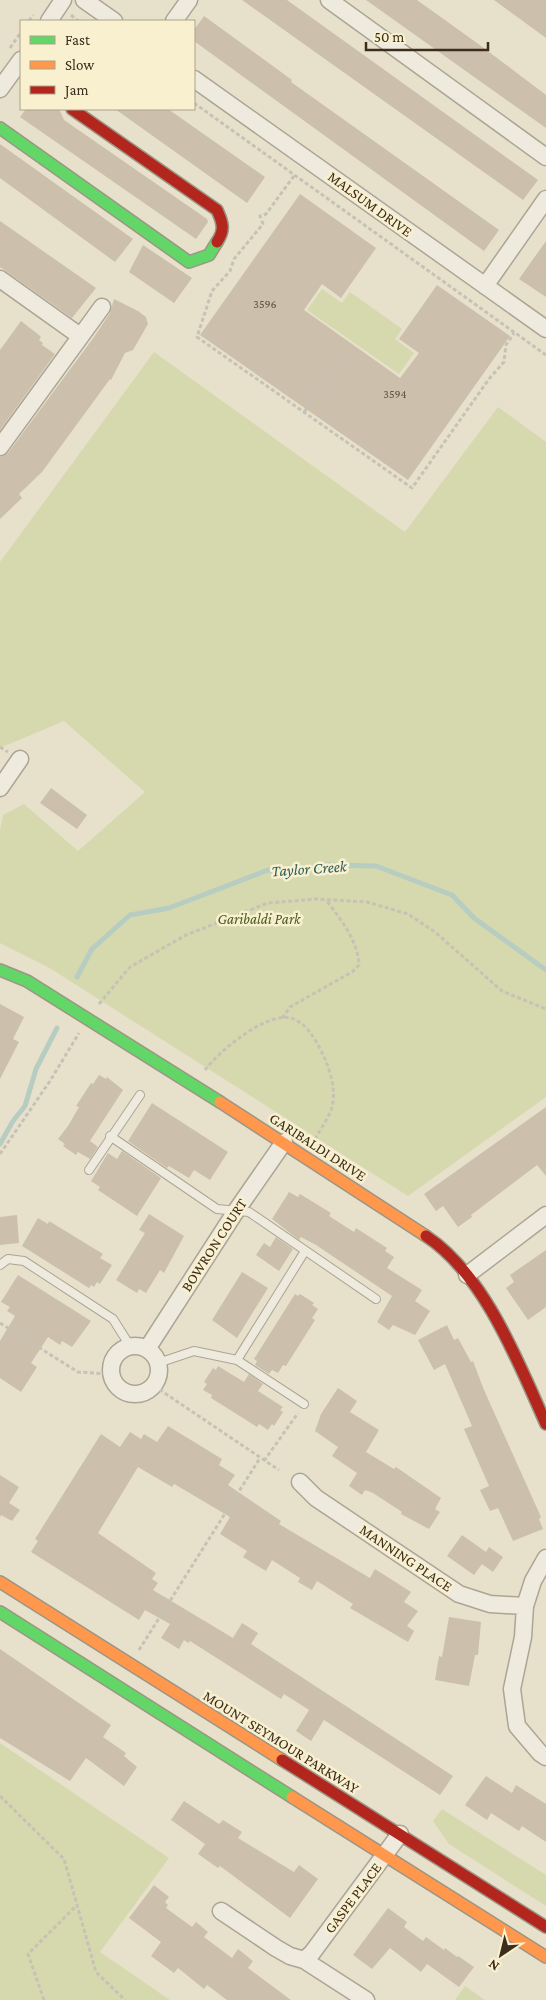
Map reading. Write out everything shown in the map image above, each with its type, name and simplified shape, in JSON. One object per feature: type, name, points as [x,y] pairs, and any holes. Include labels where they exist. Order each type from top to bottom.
[{"type":"main road","points":[[0,128],[189,262],[209,255],[222,234],[223,223],[217,210],[73,110]]},
{"type":"main road","name":"GARIBALDI DRIVE","points":[[0,970],[28,981],[284,1142],[432,1240],[466,1275],[502,1328],[546,1424]]},
{"type":"main road","name":"MOUNT SEYMOUR PARKWAY","points":[[0,1582],[546,1927]]},
{"type":"main road","points":[[0,1612],[546,1957]]},
{"type":"street","points":[[50,20],[64,0]]},
{"type":"street","points":[[84,0],[113,20]]},
{"type":"street","points":[[175,20],[189,0]]},
{"type":"street","points":[[329,0],[546,157]]},
{"type":"street","points":[[0,89],[20,61]]},
{"type":"street","name":"MALSUM DRIVE","points":[[195,79],[546,329]]},
{"type":"street","points":[[485,286],[546,199]]},
{"type":"street","points":[[0,279],[80,336]]},
{"type":"street","points":[[0,447],[102,307]]},
{"type":"street","points":[[0,788],[20,759]]},
{"type":"street","name":"BOWRON COURT","points":[[147,1349],[236,1211],[284,1142]]},
{"type":"street","points":[[466,1275],[546,1215]]},
{"type":"street","points":[[130,1346],[147,1349],[158,1363],[159,1375],[154,1386],[145,1393],[134,1395],[123,1392],[115,1385],[110,1374],[112,1362],[119,1352],[130,1346]]},
{"type":"street","name":"MANNING PLACE","points":[[300,1482],[316,1498],[459,1594],[490,1604],[525,1606]]},
{"type":"street","points":[[546,1558],[533,1581],[525,1606],[523,1637],[512,1689],[517,1726],[540,1753],[546,1757]]},
{"type":"street","name":"GASPE PLACE","points":[[304,1960],[312,1953],[400,1834]]},
{"type":"street","points":[[221,1910],[283,1952],[304,1960],[366,2000]]},
{"type":"lane","points":[[88,1170],[140,1095]]},
{"type":"lane","points":[[110,1136],[217,1210],[249,1212],[376,1299]]},
{"type":"lane","points":[[237,1360],[305,1251]]},
{"type":"lane","points":[[0,1266],[8,1259],[24,1261],[113,1319],[130,1346]]},
{"type":"lane","points":[[158,1363],[194,1351],[237,1360],[304,1404]]},
{"type":"path","points":[[195,104],[546,354]]},
{"type":"path","points":[[294,176],[266,214],[260,216],[263,224],[234,259],[230,271],[212,291],[197,338],[412,488],[479,393],[504,362],[506,344],[514,333]]},
{"type":"path","points":[[304,412],[346,354]]},
{"type":"path","points":[[96,1008],[130,967],[186,935],[268,903],[316,899],[367,902],[408,914],[435,932],[502,992],[546,1010]]},
{"type":"path","points":[[281,1019],[290,1007],[352,972],[359,965],[356,947],[342,921],[327,900]]},
{"type":"path","points":[[202,1074],[215,1056],[249,1032],[281,1019],[291,1018],[301,1023],[320,1048],[333,1077],[332,1107],[312,1144]]},
{"type":"path","points":[[0,1154],[50,1081],[80,1032]]},
{"type":"path","points":[[0,1323],[78,1372],[110,1374]]},
{"type":"path","points":[[154,1386],[264,1462],[279,1470]]},
{"type":"path","points":[[264,1462],[304,1404]]},
{"type":"path","points":[[138,1653],[260,1458]]},
{"type":"path","points":[[0,1796],[64,1859],[96,1972],[124,2000]]},
{"type":"path","points":[[44,2000],[28,1954],[76,1905]]},
{"type":"green space","points":[[322,289],[342,303],[350,292],[402,329],[395,339],[414,353],[399,374],[307,310]]},
{"type":"green space","name":"Garibaldi Park","points":[[154,352],[405,532],[498,407],[546,442],[546,1097],[408,1196],[48,967],[0,943],[0,831],[3,815],[24,804],[78,851],[145,792],[64,721],[0,748],[0,562]]},
{"type":"green space","points":[[0,1743],[169,1858],[100,1952],[170,2000],[0,2000]]},
{"type":"green space","points":[[442,1809],[546,1875],[546,1906],[449,1844],[433,1821]]},
{"type":"green space","points":[[465,1986],[485,2000],[455,2000]]},
{"type":"building","points":[[242,0],[287,0],[538,180],[523,200]]},
{"type":"building","points":[[366,0],[417,0],[546,95],[546,128]]},
{"type":"building","points":[[494,0],[546,0],[546,38]]},
{"type":"building","points":[[204,16],[292,80],[291,82],[499,230],[484,251],[195,42],[195,29]]},
{"type":"building","points":[[25,110],[59,110],[64,120],[207,219],[208,222],[196,239],[20,117]]},
{"type":"building","points":[[116,110],[169,110],[265,177],[247,203]]},
{"type":"building","points":[[0,144],[133,239],[115,262],[0,178]]},
{"type":"building","points":[[300,194],[376,248],[341,298],[322,284],[304,310],[400,378],[419,353],[399,339],[437,285],[510,336],[408,480],[200,335]]},
{"type":"building","points":[[0,221],[96,288],[72,318],[0,267]]},
{"type":"building","points":[[546,241],[546,297],[519,279]]},
{"type":"building","points":[[143,245],[192,278],[174,303],[129,272]]},
{"type":"building","points":[[114,299],[138,311],[146,317],[148,324],[133,350],[125,353],[111,380],[42,472],[19,494],[22,498],[0,519],[0,457],[8,453],[94,337],[110,313]]},
{"type":"building","points":[[21,321],[41,337],[39,340],[43,343],[42,345],[55,354],[0,430],[0,350]]},
{"type":"building","points":[[51,788],[87,815],[77,829],[40,803]]},
{"type":"building","points":[[0,1004],[24,1017],[13,1039],[19,1042],[0,1079]]},
{"type":"building","points":[[99,1075],[106,1079],[107,1077],[123,1090],[90,1141],[98,1147],[90,1159],[78,1152],[76,1155],[63,1146],[65,1144],[58,1139],[79,1107],[76,1106],[91,1083],[93,1084]]},
{"type":"building","points":[[152,1103],[228,1152],[210,1180],[194,1170],[189,1178],[169,1166],[167,1168],[128,1141]]},
{"type":"building","points":[[546,1107],[546,1176],[537,1165],[458,1227],[443,1206],[436,1211],[424,1194]]},
{"type":"building","points":[[122,1151],[161,1178],[137,1216],[98,1190],[100,1187],[91,1181],[108,1153],[117,1159]]},
{"type":"building","points":[[289,1192],[298,1197],[300,1194],[331,1213],[329,1216],[354,1232],[356,1228],[387,1248],[385,1251],[394,1257],[387,1268],[422,1290],[415,1301],[430,1311],[415,1335],[393,1325],[389,1330],[377,1322],[392,1296],[316,1245],[301,1237],[299,1240],[272,1219]]},
{"type":"building","points":[[149,1214],[184,1236],[164,1273],[160,1270],[146,1293],[139,1289],[137,1293],[116,1280],[145,1233],[139,1230]]},
{"type":"building","points":[[17,1215],[19,1243],[0,1245],[0,1217]]},
{"type":"building","points":[[38,1218],[48,1224],[49,1221],[103,1254],[100,1258],[112,1265],[100,1284],[97,1282],[94,1287],[91,1285],[89,1288],[22,1246]]},
{"type":"building","points":[[276,1237],[293,1249],[279,1271],[256,1255],[264,1243],[270,1247]]},
{"type":"building","points":[[546,1250],[546,1307],[528,1320],[506,1288],[514,1282],[510,1275]]},
{"type":"building","points":[[242,1272],[268,1288],[237,1338],[212,1320]]},
{"type":"building","points":[[18,1275],[91,1321],[72,1347],[62,1341],[60,1345],[48,1337],[31,1363],[37,1367],[21,1392],[0,1378],[0,1341],[15,1316],[7,1311],[10,1307],[1,1302]]},
{"type":"building","points":[[295,1294],[298,1296],[300,1294],[314,1303],[312,1305],[318,1309],[312,1318],[315,1320],[286,1366],[283,1365],[278,1373],[272,1370],[269,1374],[255,1365],[257,1361],[254,1359]]},
{"type":"building","points":[[447,1325],[454,1340],[458,1338],[471,1362],[473,1361],[484,1390],[541,1517],[539,1519],[543,1529],[513,1541],[498,1508],[490,1511],[480,1490],[489,1486],[464,1429],[472,1426],[445,1364],[434,1370],[418,1340]]},
{"type":"building","points":[[218,1366],[244,1382],[249,1374],[263,1384],[258,1391],[283,1407],[280,1410],[283,1412],[274,1426],[272,1424],[268,1430],[259,1424],[257,1427],[211,1398],[212,1395],[203,1390],[207,1384],[204,1382],[213,1368],[216,1370]]},
{"type":"building","points":[[338,1388],[357,1401],[350,1412],[379,1430],[366,1452],[394,1469],[396,1467],[441,1498],[435,1509],[440,1512],[429,1529],[401,1514],[402,1512],[373,1493],[365,1490],[362,1495],[349,1486],[357,1473],[332,1456],[338,1447],[315,1431],[321,1414]]},
{"type":"building","points":[[168,1426],[222,1459],[219,1465],[235,1475],[228,1485],[281,1521],[279,1524],[370,1578],[375,1569],[411,1592],[404,1602],[418,1611],[407,1626],[414,1631],[408,1642],[350,1608],[353,1604],[317,1581],[312,1590],[298,1582],[300,1578],[272,1560],[266,1571],[243,1557],[247,1551],[220,1534],[230,1517],[176,1485],[174,1484],[172,1487],[138,1467],[98,1533],[156,1573],[152,1579],[158,1583],[153,1590],[233,1638],[242,1623],[258,1633],[251,1644],[453,1776],[440,1795],[324,1720],[311,1741],[296,1731],[309,1710],[284,1694],[281,1699],[190,1641],[188,1643],[184,1640],[179,1649],[161,1638],[170,1624],[145,1610],[139,1620],[31,1552],[38,1541],[35,1539],[101,1434],[120,1447],[130,1432],[141,1439],[144,1434],[157,1442]]},
{"type":"building","points":[[0,1475],[19,1487],[9,1503],[20,1510],[12,1521],[1,1515],[0,1517]]},
{"type":"building","points":[[462,1535],[486,1552],[489,1547],[503,1557],[493,1572],[482,1564],[474,1575],[447,1556]]},
{"type":"building","points":[[449,1617],[481,1622],[478,1655],[475,1655],[469,1686],[435,1680],[439,1656],[442,1657]]},
{"type":"building","points":[[0,1649],[111,1725],[103,1737],[126,1753],[124,1756],[137,1767],[124,1786],[86,1758],[70,1781],[0,1738]]},
{"type":"building","points":[[486,1776],[512,1793],[516,1785],[546,1804],[546,1842],[522,1826],[519,1831],[491,1813],[487,1820],[465,1805]]},
{"type":"building","points":[[184,1801],[219,1824],[223,1820],[242,1832],[238,1838],[294,1872],[299,1865],[318,1879],[290,1918],[220,1866],[218,1868],[198,1854],[205,1844],[171,1820]]},
{"type":"building","points":[[154,1885],[169,1897],[165,1902],[168,1905],[166,1908],[192,1927],[196,1922],[208,1932],[204,1937],[232,1958],[238,1949],[253,1961],[248,1968],[291,2000],[227,2000],[207,1985],[204,1989],[178,1968],[174,1973],[151,1956],[161,1942],[129,1918]]},
{"type":"building","points":[[388,1908],[407,1922],[404,1927],[423,1941],[426,1937],[474,1967],[459,1987],[427,1964],[421,1972],[390,1948],[372,1969],[353,1955]]},
{"type":"waterway","name":"Taylor Creek","points":[[77,977],[92,949],[130,915],[169,908],[268,870],[296,871],[326,865],[376,866],[452,895],[474,918],[546,970]]},
{"type":"waterway","name":"Taylor Creek","points":[[0,1144],[13,1121],[25,1106],[36,1069],[57,1028]]},
{"type":"traffic: fast","points":[[0,128],[189,262],[209,255],[217,242]]},
{"type":"traffic: fast","points":[[0,970],[27,981],[220,1102]]},
{"type":"traffic: fast","points":[[0,1612],[292,1797]]},
{"type":"traffic: slow","points":[[220,1102],[426,1236]]},
{"type":"traffic: slow","points":[[0,1582],[282,1760]]},
{"type":"traffic: slow","points":[[292,1797],[546,1957]]},
{"type":"traffic: jam","points":[[73,110],[217,210],[222,226],[217,242]]},
{"type":"traffic: jam","points":[[426,1236],[447,1253],[466,1273],[483,1296],[498,1321],[546,1424]]},
{"type":"traffic: jam","points":[[282,1760],[546,1927]]}]
